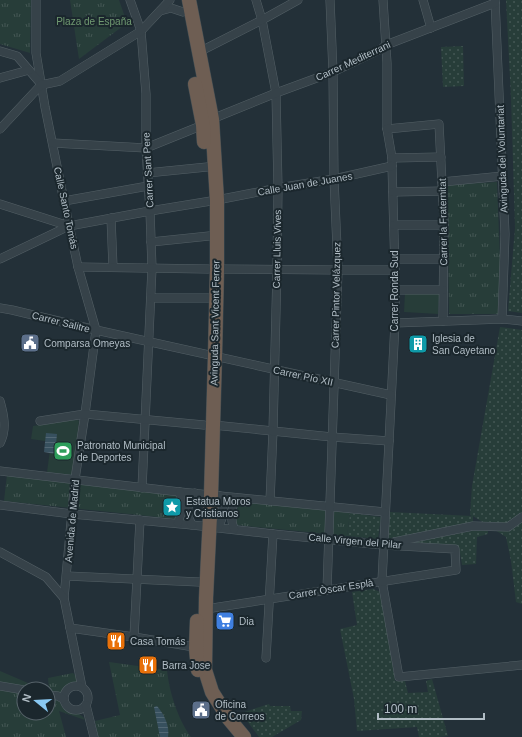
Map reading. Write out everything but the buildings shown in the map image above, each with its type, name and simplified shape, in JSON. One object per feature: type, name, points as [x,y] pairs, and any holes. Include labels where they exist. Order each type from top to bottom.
[{"type":"highway","name":"Avinguda Sant Vicent Ferrer","points":[[184,4],[199,52],[207,122],[212,201],[213,269],[207,494],[199,582],[201,648]]},
{"type":"highway","name":"Avinguda Sant Vicent Ferrer","points":[[184,4],[207,122],[207,167],[212,201],[209,236],[213,269],[208,298],[211,355]]},
{"type":"highway","name":"Avinguda Sant Vicent Ferrer","points":[[201,648],[206,609],[205,526]]},
{"type":"highway","points":[[201,648],[199,675],[207,700],[221,724],[232,737]]},
{"type":"highway","points":[[201,648],[205,670],[212,692],[229,719],[244,737]]},
{"type":"street","name":"Calle Santo Tomás","points":[[36,0],[36,53],[41,85],[78,267],[96,330]]},
{"type":"street","name":"Carrer Sant Pere","points":[[130,0],[141,30],[146,94],[146,148],[152,268],[142,488]]},
{"type":"street","points":[[0,129],[41,85],[60,81],[141,30],[170,0]]},
{"type":"street","name":"Carrer Lluis Vives","points":[[256,0],[262,20],[276,93],[278,188],[277,270],[270,501]]},
{"type":"street","points":[[199,52],[298,0]]},
{"type":"street","name":"Carrer Pintor Velázquez","points":[[327,590],[338,270],[334,179],[333,72],[330,0]]},
{"type":"street","name":"Carrer Ronda Sud","points":[[383,0],[387,63],[387,129],[392,162],[395,323],[382,581],[399,677],[522,665]]},
{"type":"street","points":[[423,0],[431,28]]},
{"type":"street","name":"Carrer Mediterrani","points":[[146,148],[276,93],[333,72],[381,49],[386,44],[431,28],[495,2]]},
{"type":"street","name":"Avinguda del Voluntariat","points":[[495,2],[505,234],[502,319]]},
{"type":"street","points":[[159,11],[184,4]]},
{"type":"street","points":[[0,51],[17,56],[41,85]]},
{"type":"street","points":[[0,78],[29,70]]},
{"type":"street","name":"Carrer la Fraternitat","points":[[387,129],[439,124],[444,225],[443,321]]},
{"type":"street","points":[[53,143],[146,148]]},
{"type":"street","name":"Calle Juan de Juanes","points":[[69,226],[334,179],[392,162],[441,156]]},
{"type":"street","points":[[147,173],[207,167]]},
{"type":"street","points":[[442,182],[503,176]]},
{"type":"street","points":[[64,201],[148,186]]},
{"type":"street","points":[[393,192],[443,191]]},
{"type":"street","points":[[0,204],[69,226]]},
{"type":"street","points":[[111,218],[113,267]]},
{"type":"street","points":[[394,225],[444,225]]},
{"type":"street","points":[[0,259],[69,226]]},
{"type":"street","points":[[151,242],[209,236]]},
{"type":"street","points":[[395,259],[444,259]]},
{"type":"street","points":[[78,267],[395,270]]},
{"type":"street","points":[[395,290],[444,290]]},
{"type":"street","points":[[151,298],[208,298]]},
{"type":"street","name":"Carrer Salitre","points":[[0,308],[211,355]]},
{"type":"street","points":[[395,323],[502,319],[522,321]]},
{"type":"street","name":"Avenida de Madrid","points":[[82,687],[64,598],[75,479],[96,330]]},
{"type":"street","name":"Carrer Pío XII","points":[[211,355],[391,395]]},
{"type":"street","points":[[0,400],[5,422],[4,435],[0,443]]},
{"type":"street","points":[[40,421],[85,414],[389,441]]},
{"type":"street","points":[[0,471],[142,488],[385,512]]},
{"type":"street","points":[[178,523],[182,508],[180,492]]},
{"type":"street","points":[[205,526],[188,518],[187,508],[190,501],[207,494]]},
{"type":"street","points":[[234,529],[231,513],[232,505],[236,498]]},
{"type":"street","name":"Calle Virgen del Pilar","points":[[0,505],[72,514],[178,523],[384,545],[455,549],[456,570]]},
{"type":"street","points":[[384,545],[473,526],[508,527],[522,517]]},
{"type":"street","points":[[134,637],[140,520]]},
{"type":"street","points":[[266,658],[268,599],[273,534]]},
{"type":"street","points":[[0,552],[46,578],[64,598]]},
{"type":"street","name":"Carrer Òscar Esplà","points":[[206,609],[456,570]]},
{"type":"street","points":[[66,576],[199,582]]},
{"type":"street","points":[[70,628],[201,648]]},
{"type":"street","points":[[0,686],[16,689]]},
{"type":"street","points":[[86,705],[79,710],[71,710],[65,705],[63,699],[64,693],[70,687],[74,686],[82,687],[85,690],[87,693],[88,702],[86,705],[94,737]]},
{"type":"street","points":[[56,696],[63,699]]},
{"type":"green space","points":[[0,0],[31,0],[30,53],[0,44]]},
{"type":"green space","name":"Plaza de España","points":[[70,0],[119,0],[127,23],[79,59]]},
{"type":"green space","points":[[506,0],[522,0],[522,313],[508,311],[515,228]]},
{"type":"green space","points":[[463,46],[464,86],[443,87],[441,47]]},
{"type":"green space","points":[[497,182],[500,260],[500,314],[449,314],[446,185]]},
{"type":"green space","points":[[405,292],[439,293],[438,314],[404,312]]},
{"type":"green space","points":[[500,327],[522,330],[522,604],[516,602],[511,561],[506,537],[473,516],[473,523],[388,541],[390,512],[472,516],[470,515],[472,486]]},
{"type":"green space","name":"Patronato Municipal de Deportes","points":[[76,419],[79,421],[73,475],[47,472],[51,442],[31,439],[33,426]]},
{"type":"green space","points":[[7,475],[179,494],[177,519],[4,501]]},
{"type":"green space","points":[[238,501],[350,513],[347,536],[236,525]]},
{"type":"green space","points":[[350,513],[381,517],[378,539],[347,536]]},
{"type":"green space","points":[[472,531],[488,531],[488,534],[477,537],[476,564],[462,565],[459,547],[403,544]]},
{"type":"green space","points":[[373,589],[383,593],[395,681],[405,681],[408,693],[428,692],[426,681],[432,679],[448,736],[419,737],[417,727],[357,731],[354,699],[340,629],[357,625],[352,592]]},
{"type":"green space","points":[[109,662],[167,670],[170,687],[178,714],[191,737],[98,737],[95,721],[120,715]]},
{"type":"green space","points":[[0,671],[23,681],[16,681],[16,721],[56,721],[56,681],[48,681],[48,678],[73,673],[77,677],[79,683],[68,684],[62,690],[60,703],[66,710],[83,716],[85,720],[59,711],[66,737],[0,737]]},
{"type":"green space","points":[[269,704],[270,706],[290,706],[291,711],[302,711],[301,720],[272,737],[259,737],[241,713]]},
{"type":"water","points":[[46,433],[57,434],[55,454],[44,452]]},
{"type":"water","points":[[157,706],[166,720],[168,737],[160,737],[154,707]]},
{"type":"place","name":"Comparsa Omeyas","points":[[30,343]]},
{"type":"place","name":"Iglesia de San Cayetano","points":[[418,344]]},
{"type":"place","name":"Patronato Municipal de Deportes","points":[[63,451]]},
{"type":"place","name":"Estatua Moros y Cristianos","points":[[172,507]]},
{"type":"place","name":"Dia","points":[[225,621]]},
{"type":"place","name":"Casa Tomás","points":[[116,641]]},
{"type":"place","name":"Barra Jose","points":[[148,665]]},
{"type":"place","name":"Oficina de Correos","points":[[201,710]]}]
